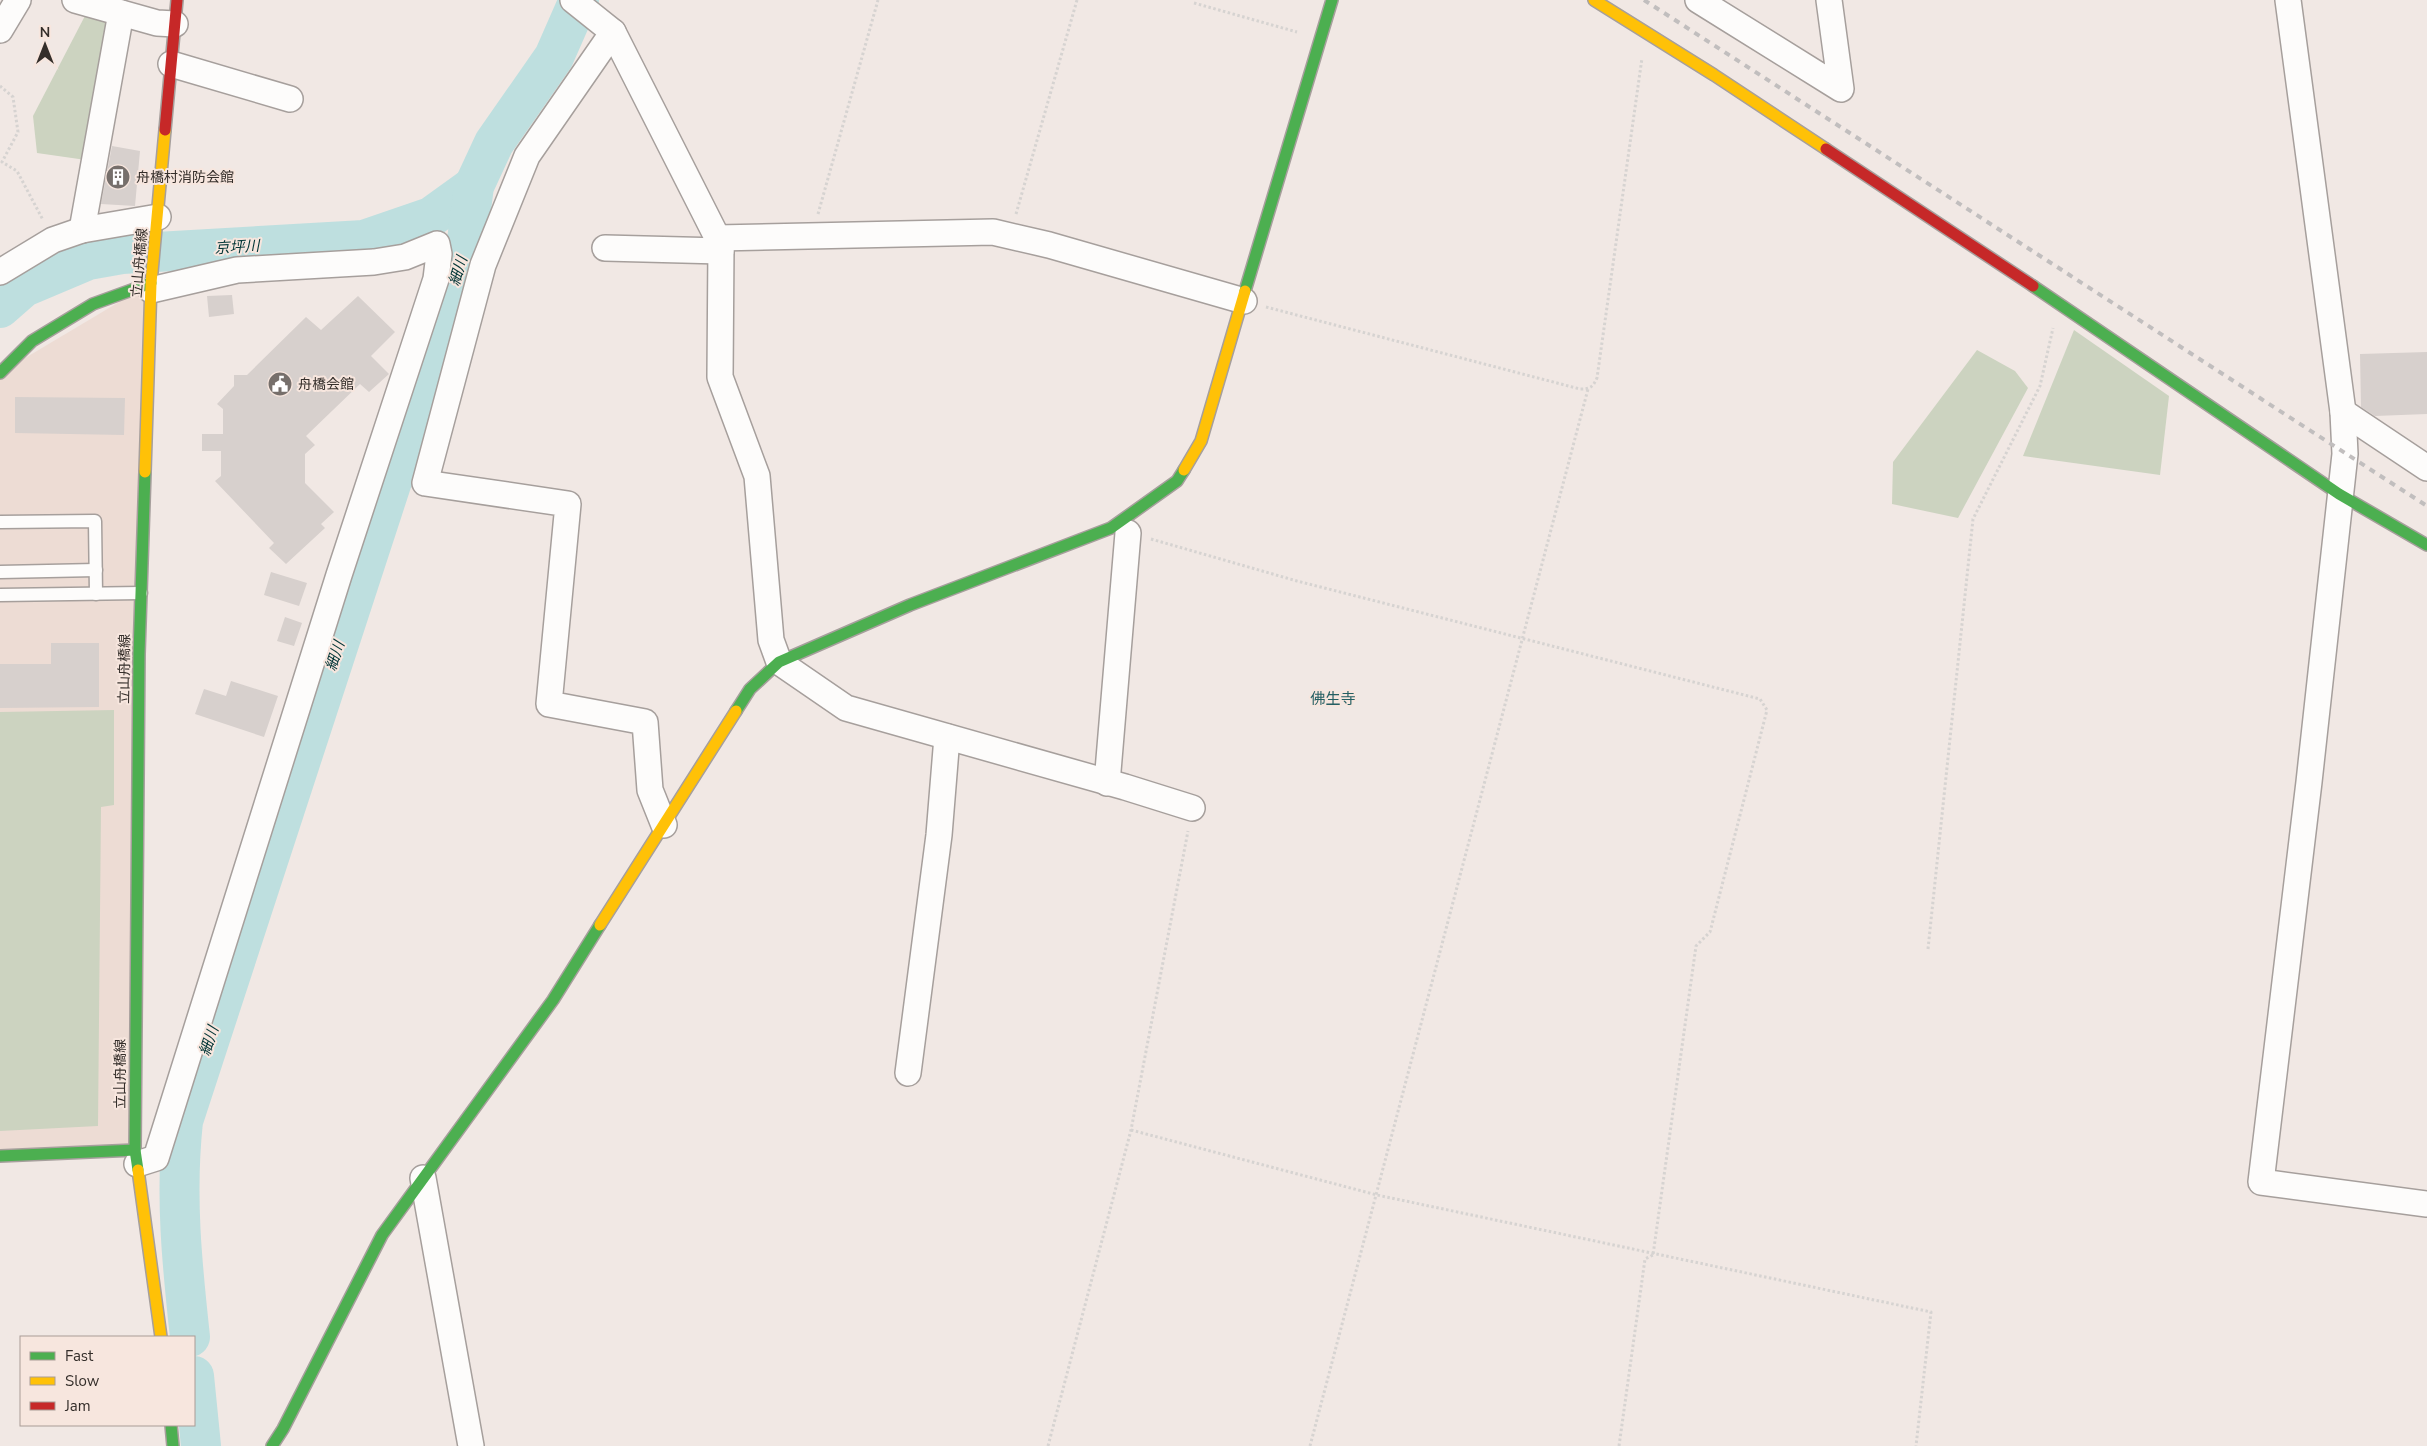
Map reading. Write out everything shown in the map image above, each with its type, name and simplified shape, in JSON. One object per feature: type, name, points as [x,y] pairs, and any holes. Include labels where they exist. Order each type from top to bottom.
[{"type":"street","points":[[0,30],[18,0]]},
{"type":"street","points":[[76,0],[157,23],[176,12]]},
{"type":"street","points":[[573,0],[613,32],[719,245],[720,377],[757,476],[771,640],[779,662],[846,708],[1192,808]]},
{"type":"street","points":[[272,1446],[283,1429],[382,1235],[552,1000],[750,689],[779,662],[910,605],[1111,528],[1177,480],[1201,441],[1332,0]]},
{"type":"street","points":[[1594,0],[1646,32],[2059,303],[2339,494],[2427,545]]},
{"type":"street","points":[[1698,0],[1841,88],[1829,0]]},
{"type":"street","points":[[2288,0],[2344,412],[2345,454],[2339,494],[2309,782],[2261,1182],[2427,1204]]},
{"type":"street","name":"立山舟橋線","points":[[161,1336],[154,1274],[136,1157],[141,593],[151,286],[176,12]]},
{"type":"street","points":[[82,230],[121,13]]},
{"type":"street","points":[[613,32],[527,156],[483,266],[425,483],[568,504],[549,704],[645,722],[650,790],[664,825]]},
{"type":"street","points":[[169,75],[290,99]]},
{"type":"street","points":[[0,272],[53,240],[82,230],[158,217]]},
{"type":"street","points":[[605,248],[719,245],[811,236],[993,232],[1049,245],[1244,301]]},
{"type":"street","points":[[0,373],[32,341],[93,304],[151,286],[237,270],[374,262],[405,257],[438,244],[439,254],[436,279],[339,575],[156,1158],[0,1156]]},
{"type":"street","points":[[2344,412],[2427,468]]},
{"type":"street","points":[[1107,782],[1128,533]]},
{"type":"street","points":[[908,1074],[939,835],[946,737]]},
{"type":"street","points":[[424,1178],[471,1446]]},
{"type":"street","points":[[171,1426],[173,1446]]},
{"type":"lane","points":[[0,522],[95,521],[96,594]]},
{"type":"lane","points":[[0,572],[96,570]]},
{"type":"lane","points":[[0,594],[141,593]]},
{"type":"path","points":[[811,236],[878,0]]},
{"type":"path","points":[[1009,236],[1077,0]]},
{"type":"path","points":[[1194,3],[1321,39]]},
{"type":"path","points":[[1244,301],[1580,390],[1588,390],[1594,386],[1598,378],[1646,32]]},
{"type":"path","points":[[0,86],[13,97],[18,132],[2,162],[17,171],[53,240]]},
{"type":"path","points":[[1928,949],[1973,519],[2040,386],[2059,303]]},
{"type":"path","points":[[1310,1446],[1524,639],[1588,390]]},
{"type":"path","points":[[1128,533],[1297,581],[1760,699],[1767,710],[1710,932],[1696,946],[1654,1255]]},
{"type":"path","points":[[1048,1446],[1131,1130],[1192,808]]},
{"type":"path","points":[[1131,1130],[1377,1195],[1931,1312],[1916,1446]]},
{"type":"path","points":[[1619,1446],[1645,1259],[1654,1255]]},
{"type":"shaded area","points":[[151,283],[135,1150],[0,1156],[0,373]]},
{"type":"green space","points":[[87,12],[113,18],[86,160],[37,153],[33,116]]},
{"type":"green space","points":[[2074,330],[2169,396],[2160,475],[2023,456]]},
{"type":"green space","points":[[1977,350],[2015,371],[2028,388],[1958,518],[1892,504],[1893,462]]},
{"type":"green space","points":[[114,710],[114,805],[101,807],[98,1126],[0,1131],[0,712]]},
{"type":"building","name":"舟橋村消防会館","points":[[112,146],[140,151],[135,206],[101,204]]},
{"type":"building","points":[[232,295],[234,314],[209,317],[207,296]]},
{"type":"building","points":[[358,296],[395,332],[371,356],[389,374],[369,392],[360,384],[306,436],[315,445],[305,454],[305,483],[334,512],[321,524],[325,528],[286,564],[269,548],[274,543],[215,481],[221,476],[221,451],[202,451],[202,434],[223,434],[223,409],[217,404],[234,386],[234,375],[247,375],[306,317],[321,330]]},
{"type":"building","points":[[2427,352],[2427,414],[2375,416],[2361,407],[2360,354]]},
{"type":"building","points":[[15,397],[125,398],[124,435],[15,433]]},
{"type":"building","points":[[271,572],[307,583],[299,606],[264,595]]},
{"type":"building","points":[[285,617],[302,623],[294,646],[277,641]]},
{"type":"building","points":[[51,643],[99,643],[99,707],[0,708],[0,664],[51,664]]},
{"type":"building","points":[[231,681],[278,696],[264,737],[195,714],[204,689],[226,696]]},
{"type":"waterway","name":"細川","points":[[190,1336],[180,1229],[183,1121],[427,374],[467,240],[474,186],[494,143],[554,57],[579,0]]},
{"type":"waterway","name":"京坪川","points":[[0,308],[24,287],[88,260],[122,254],[364,240],[431,217],[474,186]]},
{"type":"waterway","name":"細川","points":[[195,1386],[201,1446]]},
{"type":"railway","points":[[1644,0],[2427,506]]},
{"type":"traffic: fast","points":[[1245,291],[1332,0]]},
{"type":"traffic: fast","points":[[0,373],[32,341],[93,304],[151,283]]},
{"type":"traffic: fast","points":[[2033,286],[2339,494],[2427,545]]},
{"type":"traffic: fast","points":[[736,711],[750,689],[779,662],[910,605],[1111,528],[1177,481],[1184,470]]},
{"type":"traffic: fast","points":[[138,1170],[135,1150],[139,654],[145,472]]},
{"type":"traffic: fast","points":[[272,1446],[283,1429],[382,1235],[553,1000],[600,925]]},
{"type":"traffic: fast","points":[[0,1156],[135,1150]]},
{"type":"traffic: fast","points":[[171,1426],[173,1446]]},
{"type":"traffic: slow","points":[[1594,0],[1714,75],[1826,149]]},
{"type":"traffic: slow","points":[[145,472],[151,283],[165,130]]},
{"type":"traffic: slow","points":[[1184,470],[1201,441],[1245,291]]},
{"type":"traffic: slow","points":[[600,925],[736,711]]},
{"type":"traffic: slow","points":[[138,1170],[161,1336]]},
{"type":"traffic: jam","points":[[165,130],[177,0]]},
{"type":"traffic: jam","points":[[1826,149],[2033,286]]},
{"type":"place","name":"舟橋村消防会館","points":[[118,177]]},
{"type":"place","name":"舟橋会館","points":[[280,384]]},
{"type":"district","name":"佛生寺","points":[[1333,699]]}]
